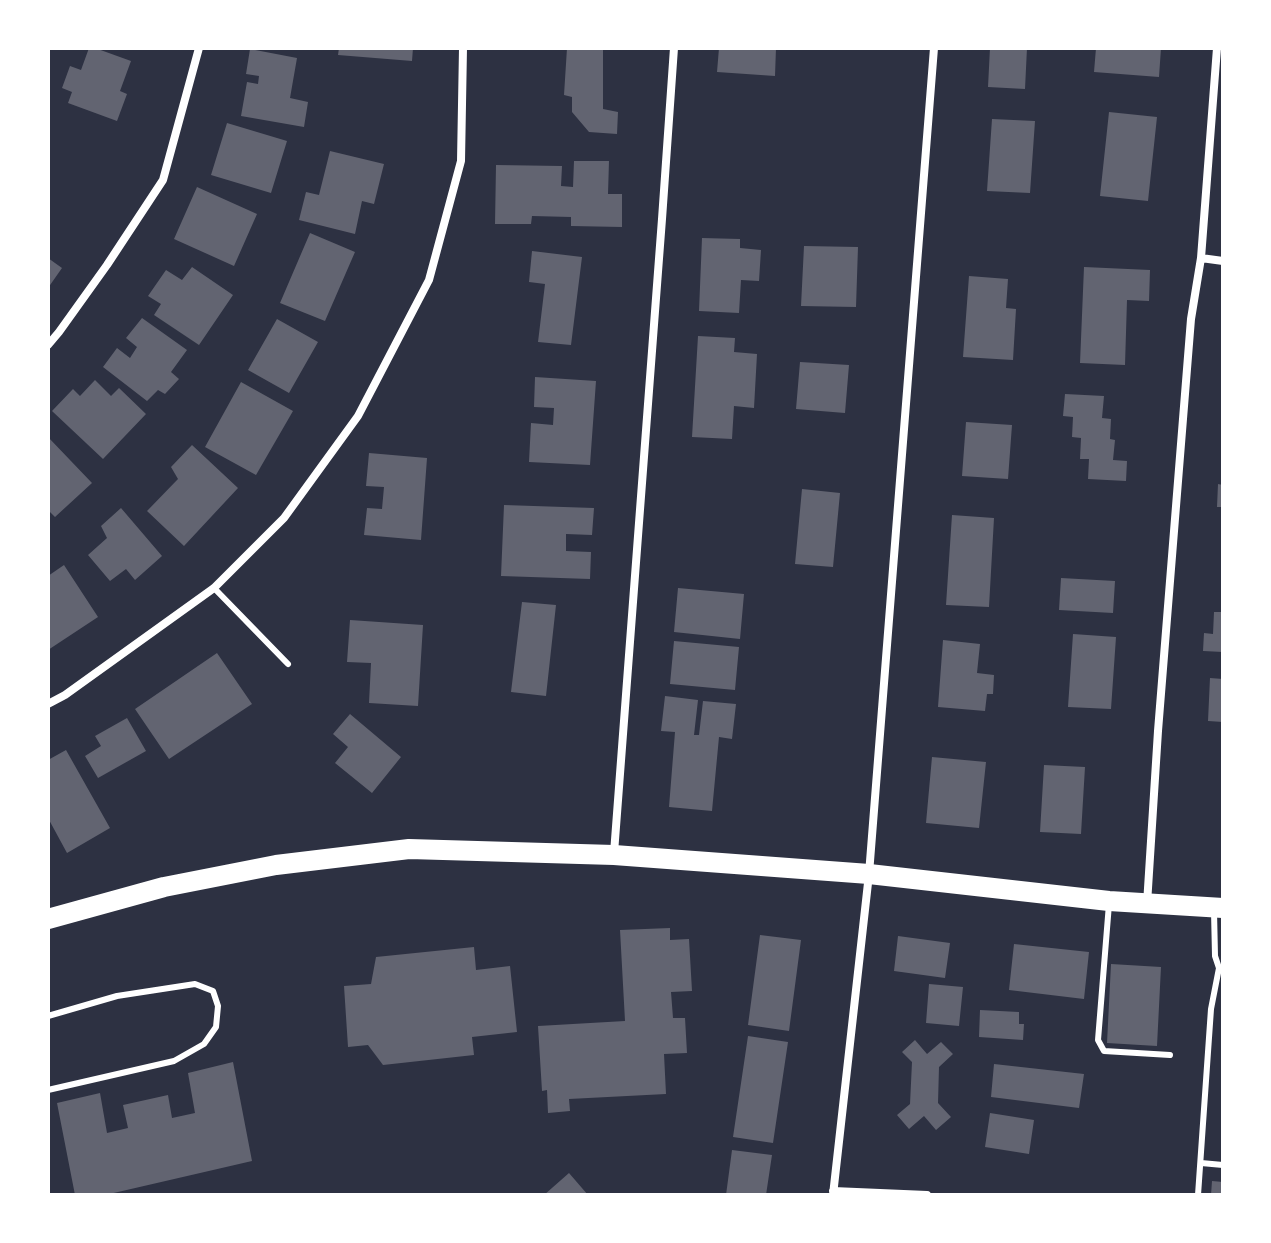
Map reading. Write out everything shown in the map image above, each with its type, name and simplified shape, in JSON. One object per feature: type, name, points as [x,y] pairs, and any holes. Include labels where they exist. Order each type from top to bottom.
[{"type":"highway","points":[[48,919],[164,887],[276,865],[409,849],[614,855],[869,874],[1109,901],[1219,908]]},
{"type":"street","points":[[48,345],[163,180],[199,48]]},
{"type":"street","points":[[48,704],[214,588],[284,518],[358,416],[429,280],[461,161],[463,48]]},
{"type":"street","points":[[614,855],[674,48]]},
{"type":"street","points":[[927,1195],[833,1193],[869,874],[934,48]]},
{"type":"street","points":[[1147,904],[1191,319],[1201,258],[1217,48]]},
{"type":"street","points":[[1201,258],[1223,261]]},
{"type":"lane","points":[[214,588],[288,664]]},
{"type":"lane","points":[[1109,901],[1098,1040],[1104,1051],[1170,1055]]},
{"type":"lane","points":[[1198,1195],[1211,1009],[1219,968],[1215,956],[1219,908]]},
{"type":"lane","points":[[48,1016],[117,996],[195,984],[213,991],[218,1006],[216,1027],[204,1044],[174,1061],[48,1090]]},
{"type":"lane","points":[[1201,1163],[1223,1165]]},
{"type":"building","points":[[89,48],[131,61],[120,91],[127,94],[117,121],[68,103],[72,92],[62,88],[70,66],[81,70]]},
{"type":"building","points":[[339,48],[413,48],[412,61],[338,55]]},
{"type":"building","points":[[567,48],[603,49],[603,109],[618,112],[617,134],[589,132],[572,112],[572,97],[564,95]]},
{"type":"building","points":[[719,48],[776,48],[775,76],[717,72]]},
{"type":"building","points":[[990,48],[1027,48],[1025,89],[988,87]]},
{"type":"building","points":[[1096,48],[1161,48],[1159,77],[1094,72]]},
{"type":"building","points":[[250,49],[297,58],[290,98],[308,102],[304,127],[241,116],[247,82],[258,84],[259,76],[246,74]]},
{"type":"building","points":[[1109,112],[1157,117],[1148,201],[1100,196]]},
{"type":"building","points":[[992,119],[1035,121],[1030,193],[987,191]]},
{"type":"building","points":[[227,123],[287,141],[271,193],[211,175]]},
{"type":"building","points":[[330,151],[384,164],[374,204],[362,201],[355,234],[299,220],[306,192],[319,195]]},
{"type":"building","points":[[574,161],[609,161],[608,194],[622,194],[622,227],[571,226],[571,217],[532,216],[531,224],[495,224],[496,165],[562,166],[561,186],[573,187]]},
{"type":"building","points":[[197,187],[257,214],[234,266],[174,239]]},
{"type":"building","points":[[310,233],[355,252],[325,321],[280,303]]},
{"type":"building","points":[[702,238],[740,239],[740,248],[761,250],[759,281],[741,280],[739,313],[699,311]]},
{"type":"building","points":[[804,246],[858,247],[856,307],[801,306]]},
{"type":"building","points":[[532,251],[582,257],[571,345],[538,342],[545,284],[529,282]]},
{"type":"building","points":[[48,258],[62,268],[48,288]]},
{"type":"building","points":[[192,267],[233,295],[199,345],[154,315],[161,304],[148,296],[166,270],[182,280]]},
{"type":"building","points":[[1084,267],[1150,270],[1149,301],[1127,300],[1125,365],[1080,363]]},
{"type":"building","points":[[969,276],[1008,279],[1006,308],[1016,309],[1013,360],[963,357]]},
{"type":"building","points":[[142,318],[187,350],[171,372],[179,379],[165,394],[158,390],[147,401],[103,367],[117,348],[130,358],[137,347],[126,338]]},
{"type":"building","points":[[277,319],[318,342],[289,393],[248,370]]},
{"type":"building","points":[[698,336],[735,338],[734,352],[757,354],[754,408],[734,406],[732,439],[692,437]]},
{"type":"building","points":[[800,362],[849,365],[845,413],[796,409]]},
{"type":"building","points":[[535,377],[596,381],[590,465],[529,462],[531,423],[553,425],[554,408],[534,407]]},
{"type":"building","points":[[95,380],[111,396],[119,388],[146,414],[103,459],[52,411],[73,389],[80,396]]},
{"type":"building","points":[[241,382],[293,411],[256,475],[205,447]]},
{"type":"building","points":[[1065,394],[1104,396],[1102,418],[1111,419],[1110,439],[1115,440],[1113,460],[1127,461],[1126,481],[1088,479],[1089,459],[1080,459],[1081,438],[1072,437],[1073,417],[1063,416]]},
{"type":"building","points":[[966,422],[1012,425],[1008,479],[962,476]]},
{"type":"building","points":[[48,437],[92,483],[55,517],[48,510]]},
{"type":"building","points":[[192,445],[238,488],[184,546],[147,511],[178,479],[171,467]]},
{"type":"building","points":[[369,453],[427,458],[421,540],[364,535],[367,508],[382,509],[384,487],[366,486]]},
{"type":"building","points":[[1218,484],[1223,485],[1223,507],[1217,507]]},
{"type":"building","points":[[802,489],[840,493],[833,567],[795,564]]},
{"type":"building","points":[[504,505],[594,508],[592,535],[566,534],[566,551],[591,552],[590,579],[501,576]]},
{"type":"building","points":[[121,508],[162,556],[135,580],[126,569],[110,581],[88,555],[107,538],[101,526]]},
{"type":"building","points":[[952,515],[994,518],[989,607],[946,605]]},
{"type":"building","points":[[64,565],[98,617],[48,650],[48,576]]},
{"type":"building","points":[[1061,578],[1115,581],[1113,613],[1059,610]]},
{"type":"building","points":[[678,588],[744,594],[740,639],[674,632]]},
{"type":"building","points":[[522,602],[556,605],[546,696],[511,692]]},
{"type":"building","points":[[1214,612],[1223,612],[1223,652],[1203,651],[1204,633],[1213,634]]},
{"type":"building","points":[[350,620],[423,625],[418,706],[369,703],[371,663],[347,662]]},
{"type":"building","points":[[1073,634],[1116,637],[1111,709],[1068,707]]},
{"type":"building","points":[[943,640],[980,644],[977,673],[994,675],[993,694],[987,694],[985,711],[938,707]]},
{"type":"building","points":[[674,641],[739,647],[735,690],[670,684]]},
{"type":"building","points":[[217,653],[252,704],[169,759],[135,709]]},
{"type":"building","points":[[1210,678],[1223,679],[1223,722],[1208,721]]},
{"type":"building","points":[[665,696],[698,700],[694,735],[699,735],[703,701],[736,704],[732,739],[719,737],[712,811],[669,807],[675,732],[661,731]]},
{"type":"building","points":[[350,714],[401,757],[372,793],[335,763],[348,747],[333,734]]},
{"type":"building","points":[[127,718],[146,751],[98,778],[85,756],[101,746],[95,736]]},
{"type":"building","points":[[66,750],[110,828],[67,853],[48,818],[48,760]]},
{"type":"building","points":[[932,757],[986,762],[979,828],[926,823]]},
{"type":"building","points":[[1044,765],[1085,767],[1081,834],[1040,832]]},
{"type":"building","points":[[670,928],[670,940],[689,939],[692,991],[671,992],[673,1018],[685,1018],[687,1053],[664,1054],[666,1094],[569,1099],[570,1111],[548,1113],[547,1090],[542,1091],[538,1026],[625,1021],[620,930]]},
{"type":"building","points":[[760,935],[801,940],[789,1031],[748,1025]]},
{"type":"building","points":[[898,936],[950,943],[945,978],[894,971]]},
{"type":"building","points":[[1014,944],[1089,952],[1084,999],[1009,990]]},
{"type":"building","points":[[474,947],[476,970],[510,966],[517,1032],[472,1037],[474,1055],[383,1065],[368,1045],[348,1047],[344,986],[371,984],[376,957]]},
{"type":"building","points":[[1111,964],[1161,967],[1157,1046],[1107,1043]]},
{"type":"building","points":[[929,984],[963,987],[959,1026],[926,1023]]},
{"type":"building","points":[[980,1010],[1019,1012],[1019,1024],[1024,1024],[1023,1040],[979,1037]]},
{"type":"building","points":[[748,1036],[788,1042],[773,1143],[733,1137]]},
{"type":"building","points":[[915,1040],[927,1054],[941,1042],[953,1054],[939,1067],[938,1103],[951,1117],[936,1130],[924,1116],[909,1129],[897,1115],[910,1104],[912,1062],[902,1052]]},
{"type":"building","points":[[233,1062],[252,1161],[105,1195],[75,1195],[57,1103],[100,1093],[107,1133],[128,1128],[123,1105],[168,1095],[172,1118],[195,1113],[188,1073]]},
{"type":"building","points":[[994,1064],[1084,1074],[1079,1108],[991,1097]]},
{"type":"building","points":[[990,1113],[1034,1120],[1029,1154],[985,1147]]},
{"type":"building","points":[[732,1150],[772,1155],[766,1195],[726,1195]]},
{"type":"building","points":[[569,1173],[588,1195],[544,1195]]},
{"type":"building","points":[[1212,1181],[1223,1182],[1223,1195],[1211,1195]]}]
